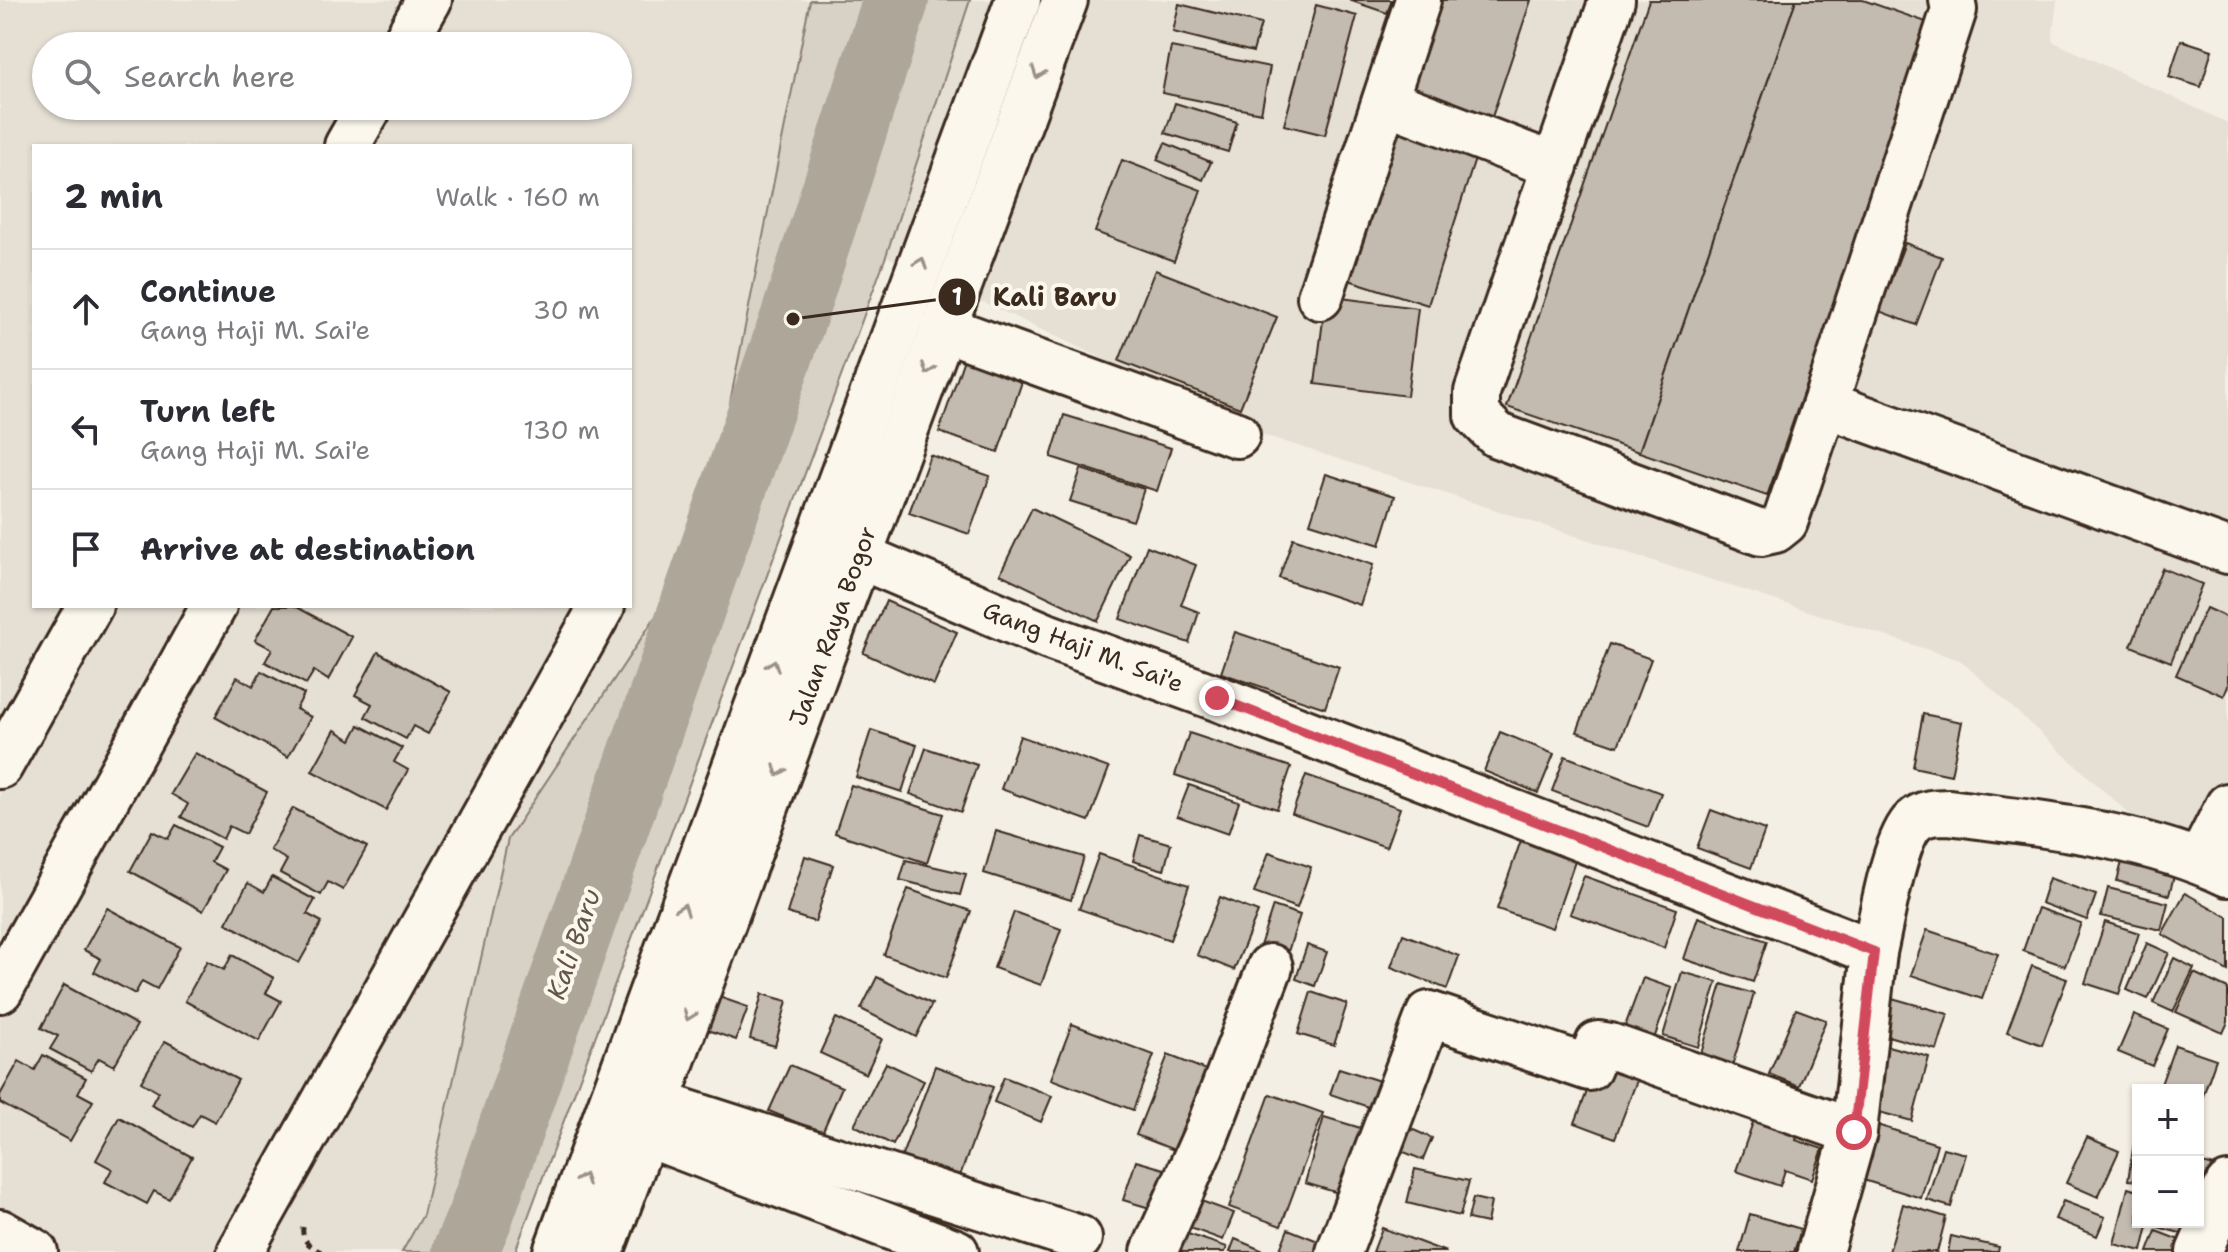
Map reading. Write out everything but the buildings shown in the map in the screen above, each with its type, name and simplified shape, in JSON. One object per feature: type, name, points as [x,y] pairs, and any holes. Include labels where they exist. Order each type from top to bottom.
[{"type":"main road","points":[[411,32],[429,0]]},
{"type":"main road","name":"Jalan Raya Bogor","points":[[556,1252],[1018,0]]},
{"type":"main road","name":"Jalan Raya Bogor","points":[[601,1252],[1065,0]]},
{"type":"main road","points":[[1320,297],[1418,0]]},
{"type":"main road","points":[[1612,0],[1477,392],[1477,415],[1497,435],[1761,533],[1775,530],[1785,522],[1954,10],[1952,0]]},
{"type":"main road","points":[[1385,101],[1555,166]]},
{"type":"main road","points":[[348,144],[362,120]]},
{"type":"main road","points":[[942,207],[983,223]]},
{"type":"main road","points":[[943,328],[1237,435]]},
{"type":"main road","points":[[1825,404],[2228,551]]},
{"type":"main road","name":"Gang Haji M. Sai'e","points":[[859,556],[1049,637],[1246,709],[1874,952]]},
{"type":"main road","points":[[0,766],[89,608]]},
{"type":"main road","points":[[0,990],[213,608]]},
{"type":"main road","points":[[240,1252],[601,608]]},
{"type":"main road","points":[[1820,1252],[1854,1132],[1874,952],[1898,846],[1906,829],[1916,818],[1929,812],[1949,812],[2073,829],[2157,846],[2214,868],[2228,806]]},
{"type":"main road","points":[[1154,1252],[1206,1135],[1270,967]]},
{"type":"main road","points":[[1339,1252],[1429,1014],[1589,1068],[1598,1044],[1610,1046],[1854,1132]]},
{"type":"main road","points":[[651,1119],[1079,1238]]},
{"type":"main road","points":[[651,1119],[956,1252]]},
{"type":"main road","points":[[2199,1252],[2228,1185]]},
{"type":"main road","points":[[0,1232],[35,1252]]},
{"type":"shaded area","points":[[0,0],[810,0],[701,548],[508,839],[423,1215],[402,1252],[0,1252]]},
{"type":"shaded area","points":[[810,0],[970,0],[886,256],[515,1252],[402,1252],[423,1215],[508,839],[701,548]]},
{"type":"shaded area","points":[[970,0],[2057,0],[2052,41],[2228,123],[2228,801],[2198,845],[2145,828],[1960,660],[1264,435],[886,256]]},
{"type":"waterway","name":"Kali Baru","points":[[465,1252],[480,1217],[793,319],[896,0]]},
{"type":"place","name":"Kali Baru","points":[[793,319]]},
{"type":"route","points":[[1217,698],[1874,952],[1854,1132]]}]
